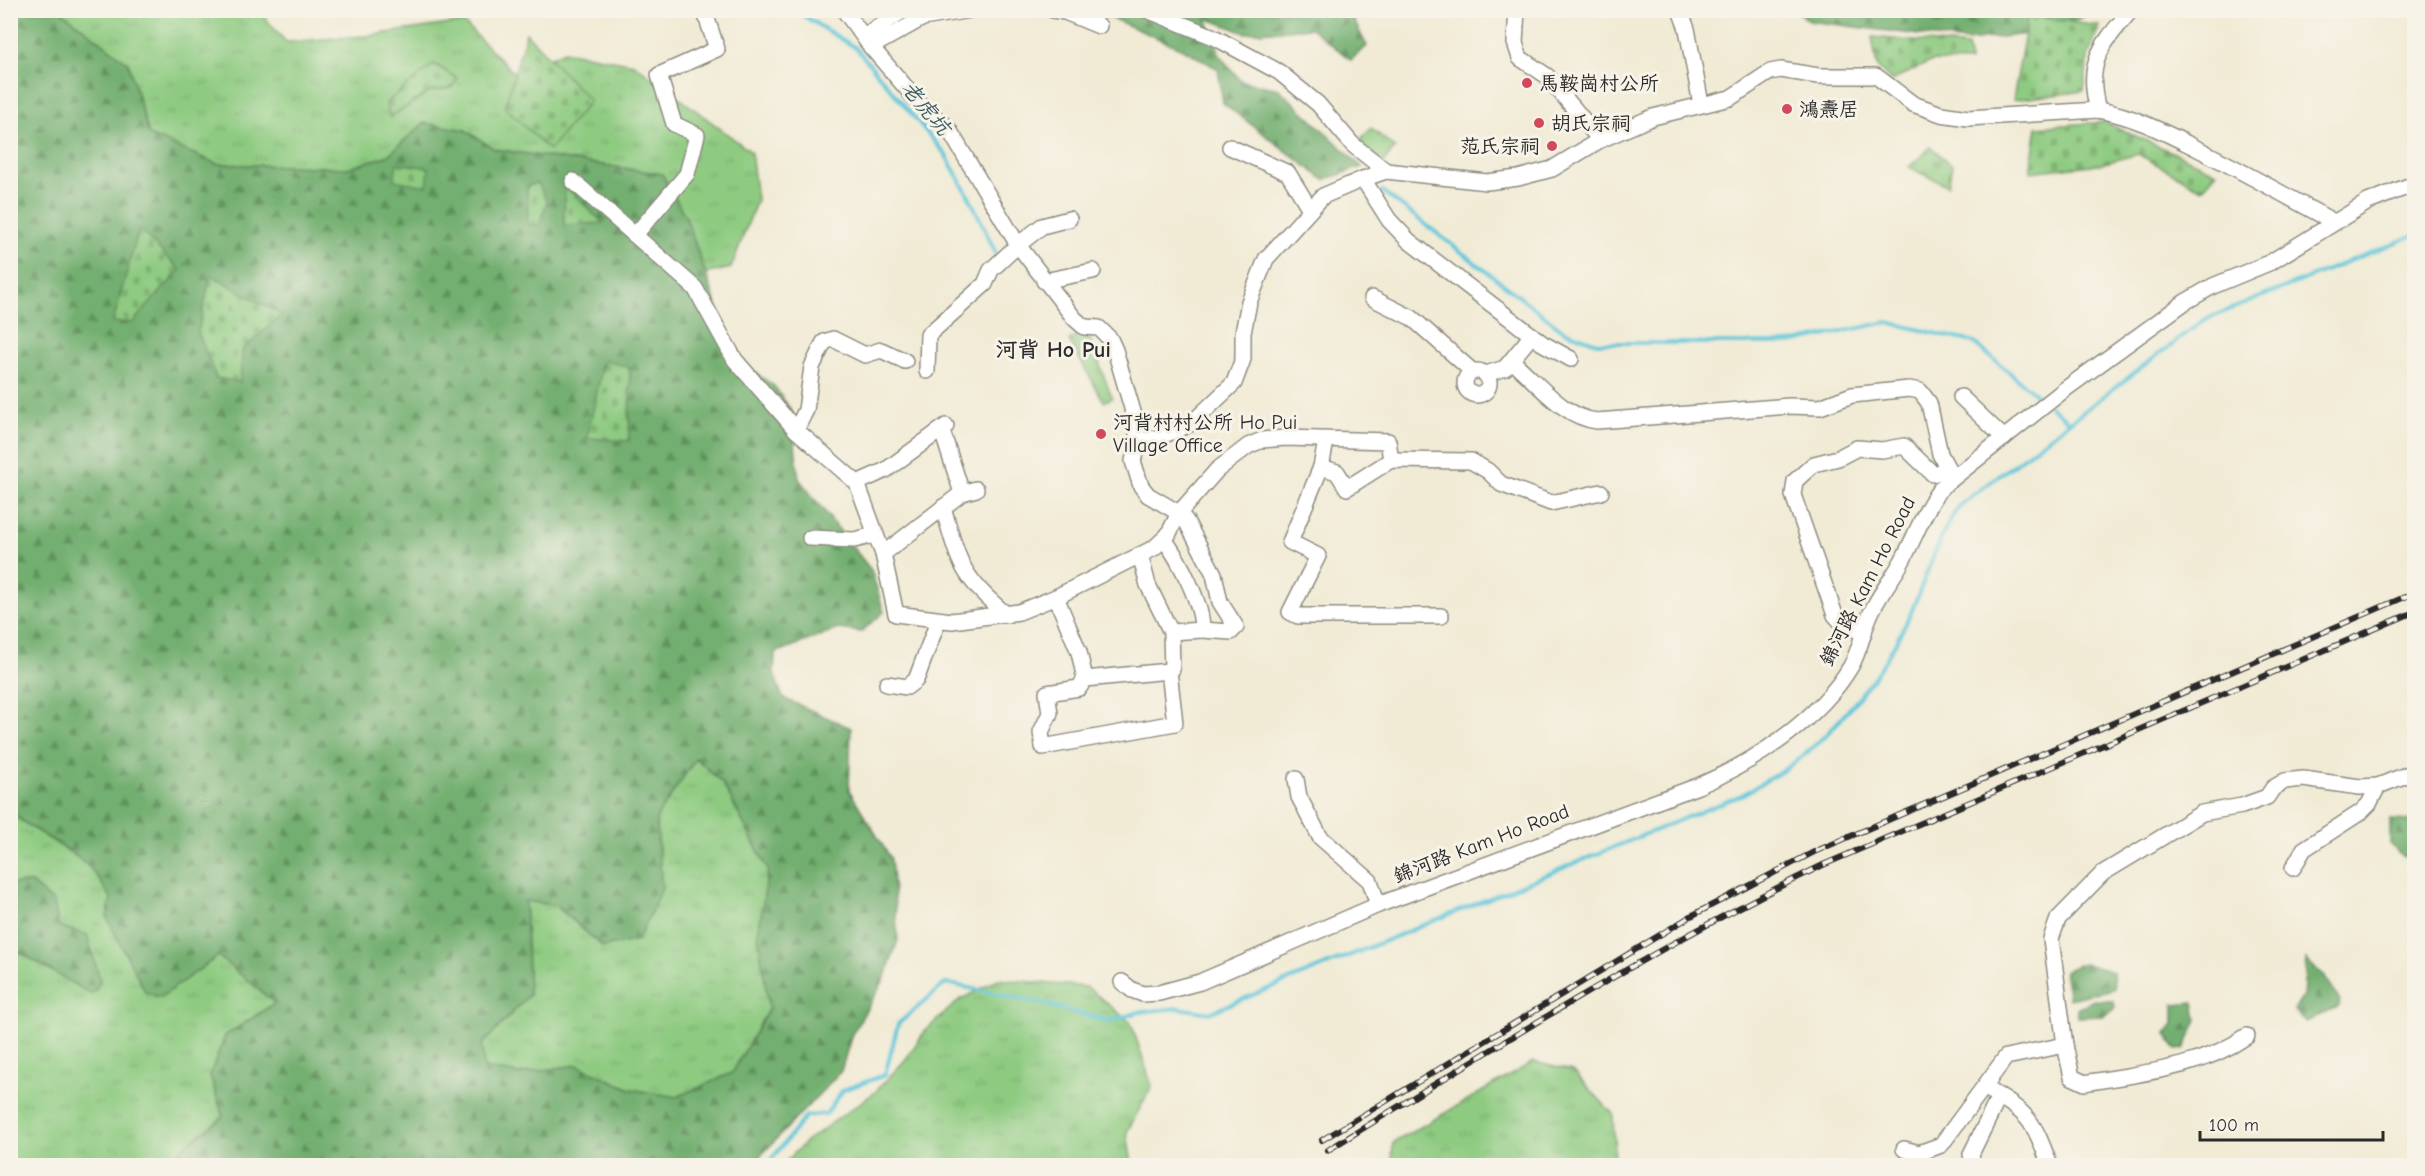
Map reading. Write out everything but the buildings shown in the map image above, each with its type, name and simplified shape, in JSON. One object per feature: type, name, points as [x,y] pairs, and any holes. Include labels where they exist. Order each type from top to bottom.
[{"type":"street","points":[[635,235],[687,174],[697,135],[674,124],[660,75],[717,49],[704,10]]},
{"type":"street","points":[[844,10],[921,105],[948,129],[1018,245],[1078,324],[1099,328],[1110,339],[1136,422],[1138,442],[1133,461],[1143,491],[1179,513],[1186,521],[1214,574],[1220,602],[1236,627],[1231,632],[1202,630],[1171,632]]},
{"type":"street","points":[[867,41],[904,10]]},
{"type":"street","points":[[867,41],[922,18],[970,10]]},
{"type":"street","points":[[1053,10],[1065,12],[1099,26]]},
{"type":"street","points":[[1147,10],[1214,37],[1279,72],[1318,104],[1353,145],[1386,171]]},
{"type":"street","points":[[1517,10],[1515,39],[1520,58],[1551,80],[1564,100],[1600,140]]},
{"type":"street","points":[[1680,10],[1687,29],[1701,104]]},
{"type":"street","points":[[2098,110],[2092,87],[2094,64],[2107,39],[2131,10]]},
{"type":"street","points":[[1138,442],[1192,423],[1234,383],[1242,365],[1244,328],[1257,277],[1273,250],[1327,193],[1386,171],[1477,182],[1504,181],[1552,169],[1600,140],[1653,117],[1730,98],[1770,72],[1781,70],[1818,76],[1876,76],[1913,104],[1941,114],[1968,118],[2098,110],[2117,113],[2144,122],[2334,222]]},
{"type":"street","points":[[1230,147],[1287,173],[1310,209]]},
{"type":"street","points":[[1363,179],[1389,220],[1409,241],[1532,335],[1571,358]]},
{"type":"street","points":[[573,181],[695,288],[735,360],[796,430],[857,483],[883,554],[896,614],[938,621],[1007,615],[1056,597],[1140,555],[1164,539],[1179,513],[1217,470],[1248,446],[1270,438],[1388,441],[1391,460]]},
{"type":"street","name":"錦河路 Kam Ho Road","points":[[1122,982],[1132,990],[1143,994],[1176,989],[1220,974],[1378,905],[1698,786],[1746,764],[1803,719],[1842,679],[1851,666],[1870,615],[1900,565],[1933,498],[1950,473],[2004,438],[2064,390],[2185,302],[2213,286],[2271,262],[2368,202],[2415,184]]},
{"type":"street","points":[[927,371],[928,335],[985,284],[991,270],[1018,245],[1042,226],[1069,219]]},
{"type":"street","points":[[1044,280],[1093,271]]},
{"type":"street","points":[[1372,298],[1412,318],[1479,373],[1505,368],[1532,335]]},
{"type":"street","points":[[796,430],[806,410],[812,367],[824,342],[833,339],[865,355],[881,350],[905,361]]},
{"type":"street","points":[[1512,361],[1569,412],[1586,420],[1597,421],[1789,406],[1820,407],[1852,395],[1914,390],[1925,395],[1929,403],[1940,454],[1950,473],[1933,474],[1904,447],[1882,450],[1857,448],[1838,459],[1814,464],[1795,481],[1793,495],[1835,615],[1843,624],[1864,633]]},
{"type":"street","points":[[1961,397],[2004,438]]},
{"type":"street","points":[[857,483],[886,470],[944,428],[969,491],[943,507],[883,554]]},
{"type":"street","points":[[1326,441],[1321,467],[1290,542],[1318,556],[1290,612],[1298,616],[1441,616]]},
{"type":"street","points":[[1321,467],[1336,472],[1347,488],[1391,460],[1471,461],[1488,471],[1501,484],[1551,503],[1601,492]]},
{"type":"street","points":[[943,507],[961,566],[972,585],[1007,615]]},
{"type":"street","points":[[810,538],[854,540],[875,535]]},
{"type":"street","points":[[1164,539],[1174,553],[1202,616],[1202,630]]},
{"type":"street","points":[[1056,597],[1079,652],[1085,679],[1079,688],[1047,693],[1050,713],[1041,732],[1043,747],[1175,723],[1169,671],[1172,669],[1171,632],[1148,585],[1140,555]]},
{"type":"street","points":[[887,684],[907,687],[916,680],[938,621]]},
{"type":"street","points":[[1085,679],[1169,671]]},
{"type":"street","points":[[2247,1036],[2231,1047],[2187,1065],[2085,1083],[2072,1077],[2065,1045],[2051,939],[2058,919],[2103,873],[2202,813],[2242,806],[2267,797],[2273,788],[2285,781],[2303,779],[2360,787],[2378,786],[2415,772]]},
{"type":"street","points":[[1296,779],[1299,797],[1320,837],[1370,881],[1378,905]]},
{"type":"street","points":[[2293,868],[2304,849],[2361,812],[2369,804],[2378,786]]},
{"type":"street","points":[[1905,1149],[1919,1153],[1941,1145],[2006,1057],[2065,1045]]},
{"type":"street","points":[[1983,1087],[2019,1108],[2036,1127],[2050,1166]]},
{"type":"street","points":[[1972,1166],[1971,1154],[1999,1097]]},
{"type":"green space","points":[[10,11],[61,11],[128,63],[149,135],[217,164],[348,168],[387,156],[424,123],[465,130],[494,149],[662,174],[686,218],[736,359],[774,386],[791,410],[799,479],[871,570],[884,612],[861,632],[838,629],[775,653],[774,674],[783,698],[851,728],[849,790],[891,859],[898,940],[884,980],[852,1034],[841,1071],[752,1165],[171,1165],[182,1148],[223,1117],[210,1075],[225,1036],[275,1003],[218,956],[161,997],[146,993],[107,918],[111,898],[95,873],[73,853],[11,812]],"holes":[[[696,758],[723,784],[768,870],[758,935],[769,1008],[732,1073],[677,1097],[630,1089],[577,1065],[518,1074],[484,1068],[482,1045],[529,995],[525,901],[557,906],[603,947],[638,940],[662,888],[656,818]]]},
{"type":"green space","points":[[61,11],[259,11],[286,42],[365,36],[463,22],[515,74],[564,51],[634,64],[751,152],[757,200],[731,268],[704,274],[686,218],[662,174],[494,149],[465,130],[424,123],[387,156],[348,168],[217,164],[149,135],[128,63]]},
{"type":"green space","points":[[1095,11],[1349,11],[1367,46],[1351,60],[1311,28],[1245,33],[1206,18],[1221,57],[1241,81],[1279,89],[1362,167],[1324,180],[1223,103],[1218,69],[1185,50]]},
{"type":"green space","points":[[1797,11],[2094,11],[2054,31],[1967,41],[1809,21]]},
{"type":"green space","points":[[2028,16],[2100,26],[2088,56],[2084,91],[2013,100]]},
{"type":"green space","points":[[526,33],[590,101],[549,150],[505,107]]},
{"type":"green space","points":[[1872,37],[1967,46],[1970,62],[1932,61],[1891,81],[1877,67]]},
{"type":"green space","points":[[434,64],[457,78],[452,88],[431,91],[390,117],[386,103]]},
{"type":"green space","points":[[2104,122],[2217,172],[2202,189],[2138,154],[2101,164],[2030,172],[2037,127]]},
{"type":"green space","points":[[1371,128],[1395,148],[1382,164],[1358,143]]},
{"type":"green space","points":[[1931,147],[1952,166],[1948,186],[1909,167]]},
{"type":"green space","points":[[397,163],[429,168],[427,186],[394,180]]},
{"type":"green space","points":[[538,183],[547,202],[539,226],[528,224],[527,186]]},
{"type":"green space","points":[[565,186],[603,223],[564,225]]},
{"type":"green space","points":[[139,229],[180,270],[132,323],[113,322]]},
{"type":"green space","points":[[211,275],[282,315],[242,350],[240,382],[216,378],[198,332]]},
{"type":"green space","points":[[1087,331],[1112,398],[1104,402],[1069,340]]},
{"type":"green space","points":[[604,360],[630,368],[629,441],[587,438]]},
{"type":"green space","points":[[696,758],[723,784],[768,870],[758,935],[769,1008],[732,1073],[677,1097],[630,1089],[577,1065],[518,1074],[484,1068],[482,1045],[529,995],[525,900],[556,906],[603,947],[662,888],[656,818]]},
{"type":"green space","points":[[10,812],[81,860],[100,879],[119,911],[161,997],[218,956],[275,1003],[225,1036],[210,1075],[223,1117],[182,1148],[171,1165],[11,1165],[11,947],[91,993],[87,935],[58,926],[54,903],[31,883],[11,884]]},
{"type":"green space","points":[[2390,820],[2414,821],[2414,851],[2403,857],[2390,844]]},
{"type":"green space","points":[[31,883],[54,903],[58,926],[87,935],[100,980],[97,989],[91,994],[11,947],[11,884]]},
{"type":"green space","points":[[2306,960],[2323,975],[2340,1001],[2338,1007],[2306,1022],[2294,1011],[2303,996]]},
{"type":"green space","points":[[2083,963],[2113,972],[2114,989],[2069,999],[2064,971]]},
{"type":"green space","points":[[998,979],[1087,987],[1131,1023],[1152,1086],[1127,1132],[1132,1165],[783,1165],[805,1142],[875,1092],[905,1060],[926,1030],[958,1001]]},
{"type":"green space","points":[[2093,1000],[2114,1001],[2115,1009],[2103,1016],[2077,1017],[2077,1009]]},
{"type":"green space","points":[[2194,1002],[2197,1020],[2184,1049],[2177,1050],[2166,1034],[2174,1024],[2174,1004]]},
{"type":"green space","points":[[1533,1062],[1573,1071],[1613,1114],[1615,1165],[1392,1165],[1393,1143]]},
{"type":"waterway","name":"老虎坑","points":[[794,10],[856,48],[945,154],[972,202],[997,256]]},
{"type":"waterway","points":[[1382,191],[1564,331],[1597,343],[1790,343],[1887,322],[1973,342],[2044,401]]},
{"type":"waterway","points":[[766,1166],[806,1116],[826,1114],[843,1090],[885,1075],[898,1024],[946,983],[1044,1004],[1108,1021],[1140,1012],[1179,1008],[1209,1013],[1744,794],[1787,768],[1805,754],[1839,721],[1870,682],[1906,623],[1943,534],[1959,506],[2204,320],[2414,235]]},
{"type":"waterway","points":[[2050,406],[2069,422]]},
{"type":"railway","points":[[1322,1140],[1691,916],[1814,852],[2414,593]]},
{"type":"railway","points":[[1328,1150],[1510,1038],[1634,966],[1759,897],[1823,865],[2414,612]]},
{"type":"place","name":"馬鞍崗村公所","points":[[1527,83]]},
{"type":"place","name":"鴻燾居","points":[[1787,109]]},
{"type":"place","name":"胡氏宗祠","points":[[1539,123]]},
{"type":"place","name":"范氏宗祠","points":[[1552,146]]},
{"type":"place","name":"河背村村公所 Ho Pui Village Office","points":[[1101,434]]},
{"type":"district","name":"河背 Ho Pui","points":[[1053,349]]}]
